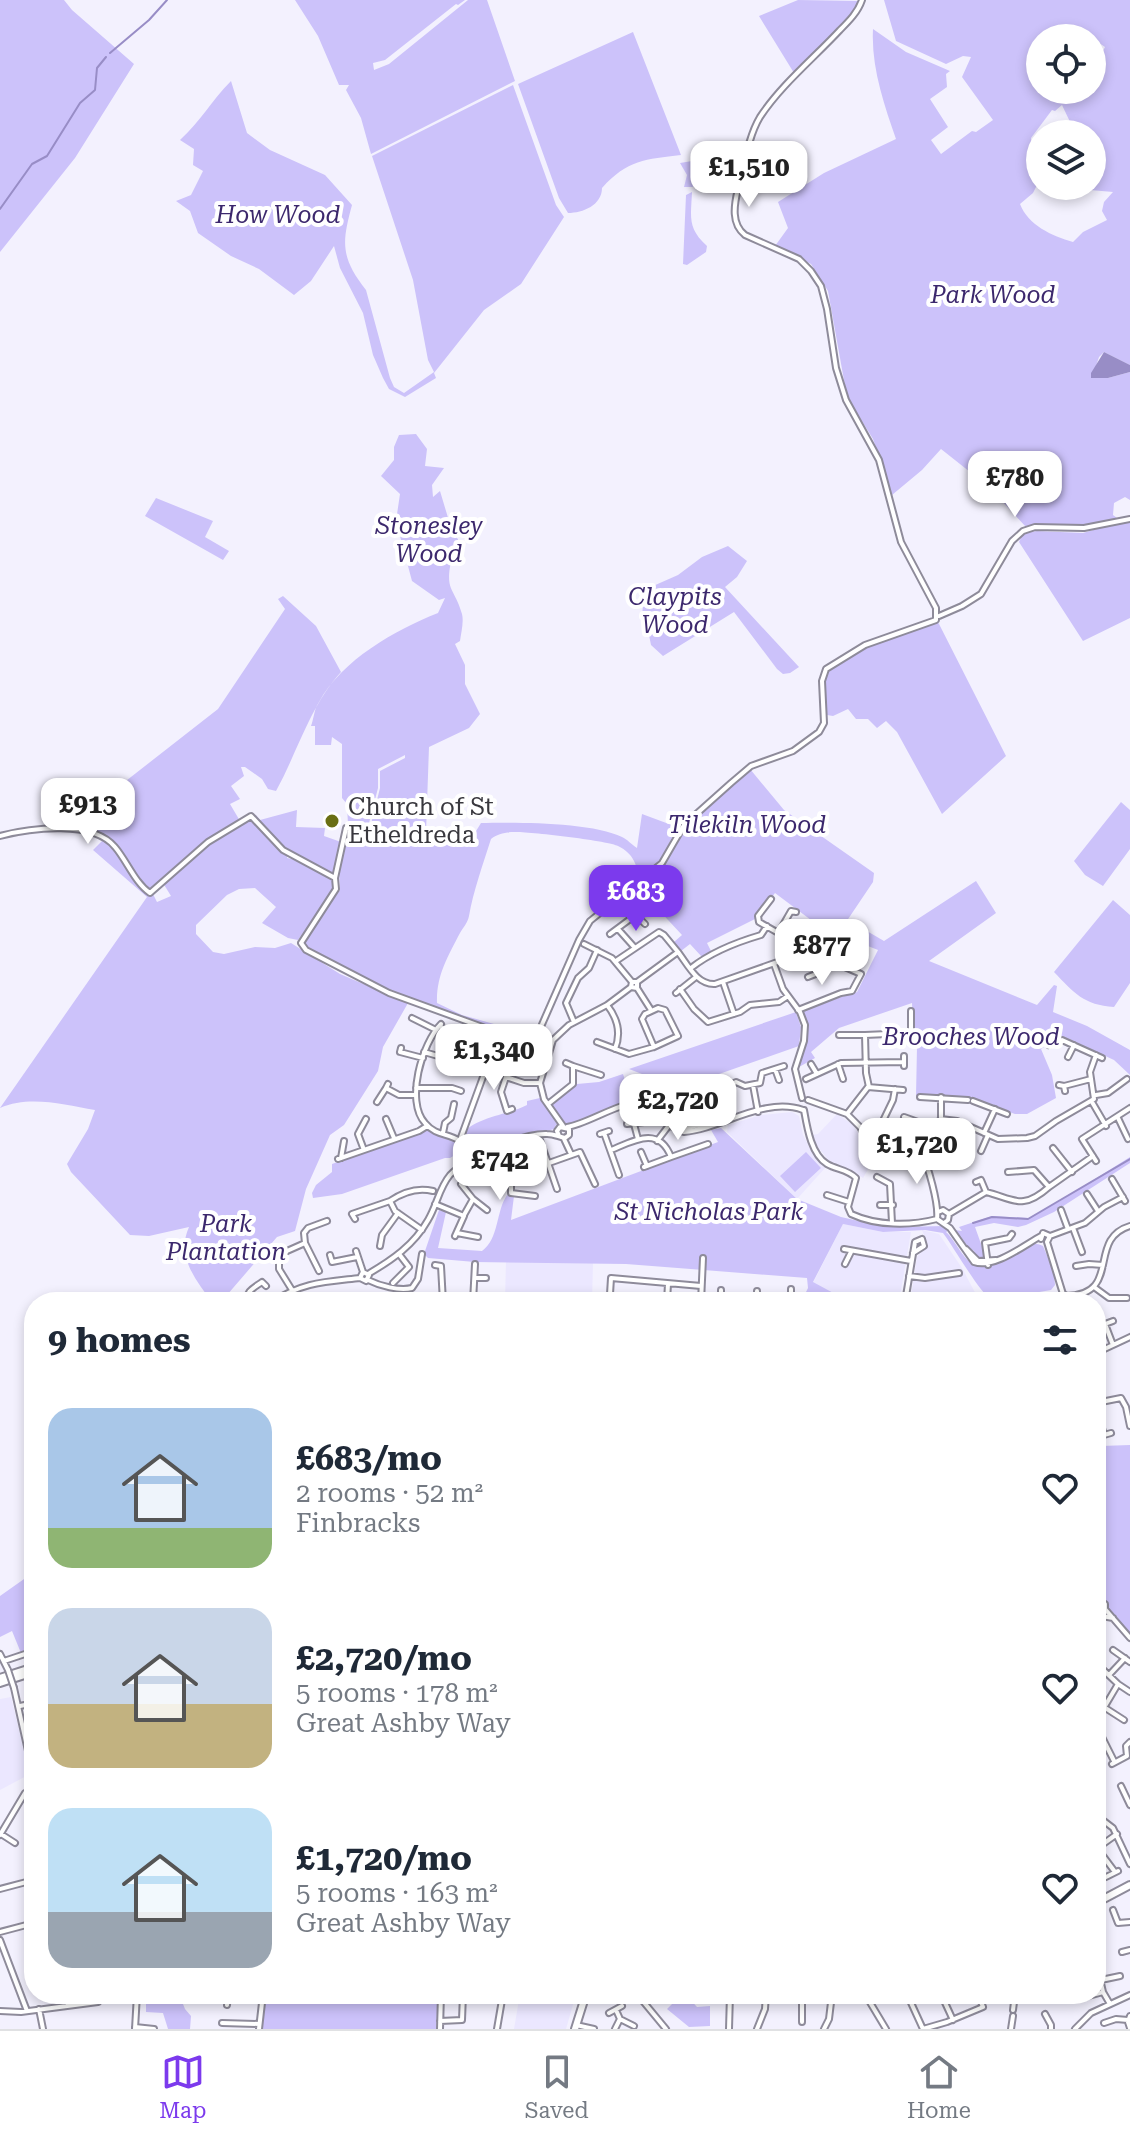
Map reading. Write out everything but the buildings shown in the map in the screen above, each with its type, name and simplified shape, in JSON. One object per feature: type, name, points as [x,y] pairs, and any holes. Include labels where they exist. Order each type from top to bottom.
[{"type":"main road","points":[[0,1681],[24,1673]]},
{"type":"main road","points":[[1106,1898],[1130,1885]]},
{"type":"main road","points":[[576,2027],[583,2004]]},
{"type":"street","points":[[862,0],[860,7],[760,117],[743,171],[735,212],[737,225],[745,235],[799,259],[811,271],[825,297],[841,386],[879,460],[901,542],[938,616]]},
{"type":"street","points":[[346,828],[335,878],[336,889],[301,943],[306,950],[389,993],[499,1033],[524,1038],[536,1035],[587,925],[662,863],[684,825],[712,798],[751,766],[793,751],[819,732],[824,723],[822,681],[826,669],[865,645],[929,625],[938,616],[981,594],[1020,532],[1035,527],[1084,528],[1130,519]]},
{"type":"street","points":[[0,836],[26,830],[76,829],[96,833],[112,843],[150,893],[208,842],[251,816],[283,850],[335,878]]},
{"type":"street","points":[[771,899],[758,917],[759,922],[818,956],[861,974],[852,991],[798,1010]]},
{"type":"street","points":[[610,934],[645,908]]},
{"type":"street","points":[[778,933],[792,910]]},
{"type":"street","points":[[636,915],[645,924]]},
{"type":"street","points":[[691,968],[705,958],[760,936],[767,926]]},
{"type":"street","points":[[618,929],[635,949]]},
{"type":"street","points":[[616,961],[660,932],[697,976],[709,985],[787,958],[796,943]]},
{"type":"street","points":[[818,956],[828,935]]},
{"type":"street","points":[[584,944],[616,961],[651,1010]]},
{"type":"street","points":[[574,1022],[566,1003],[576,981],[589,968],[597,950]]},
{"type":"street","points":[[571,1154],[540,1083],[558,1037],[574,1022],[607,1005],[678,952]]},
{"type":"street","points":[[808,977],[821,972],[828,960]]},
{"type":"street","points":[[774,964],[805,1030],[795,1069],[802,1098],[800,1107],[810,1138],[823,1161],[856,1178],[848,1209],[852,1215],[892,1223],[917,1223],[943,1216],[986,1192]]},
{"type":"street","points":[[697,976],[678,991],[708,1022],[750,1005],[781,1001],[788,996]]},
{"type":"street","points":[[723,982],[734,1014]]},
{"type":"street","points":[[607,1005],[619,1034],[615,1049]]},
{"type":"street","points":[[597,1042],[629,1054],[654,1047],[678,1036],[664,1009],[651,1010],[642,1020],[654,1047]]},
{"type":"street","points":[[839,1035],[910,1035],[911,1011]]},
{"type":"street","points":[[413,1021],[458,1035]]},
{"type":"street","points":[[439,1027],[423,1055],[416,1088],[419,1115],[427,1126],[460,1140],[473,1158]]},
{"type":"street","points":[[460,1140],[499,1033]]},
{"type":"street","points":[[847,1114],[869,1087],[865,1035]]},
{"type":"street","points":[[941,1119],[963,1124],[1001,1140],[1031,1137],[1092,1102],[1096,1095],[1090,1069],[1099,1056],[1062,1040],[1049,1045]]},
{"type":"street","points":[[1068,1057],[1074,1045]]},
{"type":"street","points":[[503,1049],[522,1056]]},
{"type":"street","points":[[400,1052],[459,1062]]},
{"type":"street","points":[[452,1059],[456,1052]]},
{"type":"street","points":[[507,1111],[501,1092],[515,1052]]},
{"type":"street","points":[[806,1079],[838,1064],[904,1061]]},
{"type":"street","points":[[566,1063],[601,1075]]},
{"type":"street","points":[[811,1064],[817,1074]]},
{"type":"street","points":[[838,1064],[843,1079]]},
{"type":"street","points":[[548,1104],[573,1084],[573,1066]]},
{"type":"street","points":[[707,1096],[736,1082],[743,1086],[753,1085],[762,1081],[763,1072],[784,1066]]},
{"type":"street","points":[[775,1069],[779,1080]]},
{"type":"street","points":[[506,1077],[524,1083],[540,1083]]},
{"type":"street","points":[[1063,1087],[1091,1079]]},
{"type":"street","points":[[1096,1095],[1108,1093],[1127,1079]]},
{"type":"street","points":[[753,1085],[758,1112]]},
{"type":"street","points":[[377,1102],[387,1086],[399,1095],[416,1095]]},
{"type":"street","points":[[869,1087],[903,1090]]},
{"type":"street","points":[[416,1088],[461,1091]]},
{"type":"street","points":[[879,1129],[895,1089]]},
{"type":"street","points":[[920,1097],[970,1100],[1007,1114]]},
{"type":"street","points":[[941,1097],[941,1119],[933,1128],[924,1150],[937,1204],[964,1248],[975,1259],[988,1263],[1045,1233],[1050,1236]]},
{"type":"street","points":[[802,1098],[847,1114],[877,1147],[894,1151],[924,1150]]},
{"type":"street","points":[[1092,1102],[1106,1126]]},
{"type":"street","points":[[289,1292],[324,1281],[365,1276],[399,1254],[422,1230],[447,1179],[473,1158],[498,1148],[535,1136],[563,1132],[612,1110],[641,1103],[655,1105],[670,1124],[687,1129],[809,1103]]},
{"type":"street","points":[[443,1133],[454,1104]]},
{"type":"street","points":[[976,1182],[981,1180],[986,1192],[1016,1203],[1039,1195],[1094,1159],[1082,1139],[1130,1108]]},
{"type":"street","points":[[981,1153],[995,1109]]},
{"type":"street","points":[[904,1117],[933,1128]]},
{"type":"street","points":[[1118,1118],[1127,1140]]},
{"type":"street","points":[[364,1150],[355,1135],[366,1119]]},
{"type":"street","points":[[385,1122],[394,1138]]},
{"type":"street","points":[[638,1139],[630,1124],[644,1122]]},
{"type":"street","points":[[657,1141],[670,1124]]},
{"type":"street","points":[[950,1158],[959,1156],[956,1140],[963,1124]]},
{"type":"street","points":[[344,1141],[339,1158],[421,1131],[427,1126]]},
{"type":"street","points":[[605,1133],[619,1175]]},
{"type":"street","points":[[611,1150],[648,1136],[669,1151],[671,1157]]},
{"type":"street","points":[[540,1140],[557,1189]]},
{"type":"street","points":[[641,1152],[646,1166],[705,1142]]},
{"type":"street","points":[[498,1148],[511,1176],[511,1193],[531,1197]]},
{"type":"street","points":[[1053,1148],[1072,1172]]},
{"type":"street","points":[[549,1163],[578,1152],[582,1154],[595,1184]]},
{"type":"street","points":[[511,1176],[528,1170],[521,1158]]},
{"type":"street","points":[[488,1172],[506,1165]]},
{"type":"street","points":[[1008,1172],[1034,1170],[1049,1187]]},
{"type":"street","points":[[877,1177],[890,1184],[892,1223]]},
{"type":"street","points":[[1061,1292],[1047,1242],[1050,1236],[1085,1223],[1098,1211],[1124,1199],[1112,1179]]},
{"type":"street","points":[[461,1184],[487,1210]]},
{"type":"street","points":[[355,1219],[352,1214],[401,1194],[416,1190],[433,1191]]},
{"type":"street","points":[[1087,1194],[1098,1211]]},
{"type":"street","points":[[827,1195],[849,1202]]},
{"type":"street","points":[[473,1199],[456,1235],[478,1237]]},
{"type":"street","points":[[390,1201],[398,1213],[422,1230]]},
{"type":"street","points":[[435,1204],[464,1216]]},
{"type":"street","points":[[880,1205],[893,1205]]},
{"type":"street","points":[[1061,1210],[1082,1252]]},
{"type":"street","points":[[380,1246],[382,1235],[398,1213]]},
{"type":"street","points":[[319,1271],[305,1243],[305,1231],[327,1221]]},
{"type":"street","points":[[1088,1292],[1101,1276],[1107,1245],[1112,1236],[1130,1226]]},
{"type":"street","points":[[988,1263],[985,1243],[1011,1238]]},
{"type":"street","points":[[1039,1238],[1047,1242]]},
{"type":"street","points":[[292,1290],[279,1269],[279,1260],[284,1252],[305,1243]]},
{"type":"street","points":[[844,1249],[911,1261]]},
{"type":"street","points":[[845,1264],[851,1252]]},
{"type":"street","points":[[907,1292],[913,1253]]},
{"type":"street","points":[[330,1255],[333,1264],[357,1254],[365,1276],[384,1286],[406,1290],[416,1284],[422,1254]]},
{"type":"street","points":[[393,1279],[409,1267],[399,1254]]},
{"type":"street","points":[[701,1292],[703,1258]]},
{"type":"street","points":[[474,1292],[475,1264]]},
{"type":"street","points":[[435,1265],[441,1266],[442,1292]]},
{"type":"street","points":[[1076,1266],[1103,1265]]},
{"type":"street","points":[[909,1276],[959,1273]]},
{"type":"street","points":[[949,1274],[950,1281]]},
{"type":"street","points":[[475,1278],[486,1278]]},
{"type":"street","points":[[610,1292],[611,1278],[701,1286]]},
{"type":"street","points":[[250,1292],[263,1282]]},
{"type":"street","points":[[668,1284],[668,1292]]},
{"type":"street","points":[[1094,1287],[1100,1292]]},
{"type":"street","points":[[1106,1297],[1127,1298]]},
{"type":"street","points":[[1106,1324],[1113,1321]]},
{"type":"street","points":[[1106,1327],[1113,1345]]},
{"type":"street","points":[[1106,1348],[1130,1337]]},
{"type":"street","points":[[1106,1402],[1121,1398],[1130,1426]]},
{"type":"street","points":[[1106,1434],[1111,1433]]},
{"type":"street","points":[[1106,1614],[1130,1638]]},
{"type":"street","points":[[1109,1675],[1128,1660],[1115,1650],[1119,1645]]},
{"type":"street","points":[[0,1654],[8,1670],[24,1726]]},
{"type":"street","points":[[4,1661],[24,1654]]},
{"type":"street","points":[[1106,1672],[1130,1692]]},
{"type":"street","points":[[1106,1705],[1118,1684]]},
{"type":"street","points":[[20,1706],[24,1705]]},
{"type":"street","points":[[1106,1708],[1124,1720]]},
{"type":"street","points":[[1113,1719],[1118,1715]]},
{"type":"street","points":[[1106,1742],[1113,1763],[1127,1756],[1126,1746],[1130,1742]]},
{"type":"street","points":[[1121,1786],[1129,1803]]},
{"type":"street","points":[[15,1843],[0,1834],[24,1795]]},
{"type":"street","points":[[1106,1821],[1117,1834],[1130,1864]]},
{"type":"street","points":[[1106,1841],[1117,1834]]},
{"type":"street","points":[[1106,1860],[1116,1871],[1106,1877]]},
{"type":"street","points":[[0,1889],[24,1883]]},
{"type":"street","points":[[1113,1910],[1118,1926],[1130,1922]]},
{"type":"street","points":[[0,1932],[24,1926]]},
{"type":"street","points":[[0,1940],[24,2003]]},
{"type":"street","points":[[1122,1952],[1130,1950]]},
{"type":"street","points":[[1106,1980],[1120,1976]]},
{"type":"street","points":[[1075,2029],[1091,2013],[1130,1995]]},
{"type":"street","points":[[1106,1997],[1110,2004]]},
{"type":"street","points":[[24,2004],[27,2011]]},
{"type":"street","points":[[0,2011],[27,2011],[78,2004]]},
{"type":"street","points":[[136,2004],[135,2028],[154,2029]]},
{"type":"street","points":[[222,2023],[259,2026],[262,2004]]},
{"type":"street","points":[[440,2029],[441,2004]]},
{"type":"street","points":[[440,2021],[462,2020],[463,2004]]},
{"type":"street","points":[[497,2029],[501,2004]]},
{"type":"street","points":[[644,2004],[662,2028]]},
{"type":"street","points":[[729,2029],[730,2004]]},
{"type":"street","points":[[757,2029],[765,2004]]},
{"type":"street","points":[[802,2004],[802,2022]]},
{"type":"street","points":[[824,2029],[831,2004]]},
{"type":"street","points":[[871,2004],[886,2029]]},
{"type":"street","points":[[912,2004],[923,2029],[984,2009],[982,2004]]},
{"type":"street","points":[[946,2004],[953,2020]]},
{"type":"street","points":[[1011,2029],[1014,2004]]},
{"type":"street","points":[[609,2013],[622,2006]]},
{"type":"street","points":[[39,2009],[43,2029]]},
{"type":"street","points":[[616,2010],[620,2019],[634,2026]]},
{"type":"street","points":[[1045,2014],[1051,2029]]},
{"type":"street","points":[[1104,2023],[1129,2018],[1130,2028]]},
{"type":"street","points":[[615,2029],[620,2019]]},
{"type":"street","points":[[1080,2023],[1087,2029]]},
{"type":"street","points":[[576,2027],[594,2029]]},
{"type":"shaded area","points":[[1104,352],[1130,365],[1130,372],[1108,378],[1091,378]]},
{"type":"shaded area","points":[[792,1112],[799,1116],[803,1135],[826,1167],[797,1199],[727,1132],[728,1125],[761,1115]]},
{"type":"shaded area","points":[[837,1114],[852,1124],[877,1154],[863,1178],[830,1162],[814,1142],[812,1135],[818,1134]]},
{"type":"shaded area","points":[[843,1224],[883,1232],[911,1232],[901,1292],[831,1292],[813,1283]]},
{"type":"shaded area","points":[[922,1230],[939,1234],[975,1292],[912,1292],[917,1257],[928,1245]]},
{"type":"shaded area","points":[[506,1261],[593,1263],[592,1292],[505,1292]]},
{"type":"shaded area","points":[[11,1697],[24,1750],[24,1777],[0,1790],[0,1699]]},
{"type":"shaded area","points":[[518,2004],[573,2004],[566,2029],[514,2029]]},
{"type":"green space","points":[[0,0],[64,0],[134,64],[75,158],[0,252]]},
{"type":"green space","points":[[295,0],[465,0],[385,60],[373,63],[374,70],[389,64],[468,0],[487,0],[515,81],[371,154],[361,118],[346,90],[349,85],[339,85],[318,36]]},
{"type":"green space","points":[[798,0],[859,1],[858,7],[794,73],[759,16]]},
{"type":"green space","name":"Park Wood","points":[[884,0],[1130,0],[1130,365],[1104,352],[1099,357],[1092,378],[1108,378],[1130,372],[1130,500],[1125,497],[1114,503],[1113,515],[1117,518],[1079,528],[1026,527],[989,487],[941,449],[892,495],[873,439],[847,397],[828,291],[811,264],[775,246],[788,228],[778,202],[824,173],[896,139],[876,71],[873,29],[906,52],[950,71],[946,74],[947,87],[930,99],[948,127],[931,140],[941,154],[993,120],[962,77],[971,57],[963,56],[946,64],[896,41]]},
{"type":"green space","points":[[633,32],[681,155],[629,166],[602,188],[595,203],[585,210],[568,213],[559,198],[518,84]]},
{"type":"green space","name":"How Wood","points":[[231,81],[247,133],[270,150],[325,175],[352,205],[345,239],[348,258],[366,290],[390,378],[394,387],[404,393],[434,372],[428,360],[413,280],[372,156],[513,85],[556,205],[564,217],[521,284],[484,310],[434,373],[436,378],[405,397],[389,389],[373,355],[363,313],[340,268],[334,246],[311,281],[294,295],[259,269],[231,256],[198,233],[190,211],[176,201],[191,195],[203,171],[193,165],[194,149],[180,140]]},
{"type":"green space","points":[[716,157],[738,170],[734,175],[718,176],[692,187],[684,187],[687,175],[680,163]]},
{"type":"green space","points":[[692,192],[693,228],[707,246],[706,252],[687,265],[683,264],[686,195]]},
{"type":"green space","name":"Stonesley Wood","points":[[416,434],[427,449],[425,466],[444,468],[432,485],[433,497],[440,491],[449,521],[463,550],[452,557],[449,577],[463,617],[460,641],[455,644],[465,665],[465,684],[480,714],[469,728],[429,747],[426,832],[370,828],[380,788],[380,771],[405,758],[405,755],[378,769],[378,788],[368,827],[348,825],[347,804],[342,798],[342,744],[332,737],[331,745],[315,745],[315,726],[311,726],[317,705],[341,673],[371,648],[404,628],[438,613],[445,598],[439,600],[412,581],[396,521],[400,494],[381,476],[394,460],[394,447],[399,435]]},
{"type":"green space","points":[[156,498],[213,521],[205,537],[229,551],[223,560],[145,516]]},
{"type":"green space","points":[[1117,523],[1130,523],[1130,618],[1083,641],[1019,542],[1023,533],[1083,533]]},
{"type":"green space","name":"Claypits Wood","points":[[728,546],[747,561],[737,577],[725,587],[799,667],[790,673],[783,674],[777,669],[734,612],[663,656],[651,645],[642,618],[644,590],[678,575],[702,557]]},
{"type":"green space","name":"Park Plantation","points":[[283,596],[316,626],[341,672],[321,699],[276,791],[268,789],[262,779],[241,767],[244,776],[231,786],[240,799],[230,804],[240,821],[205,842],[150,888],[157,902],[171,896],[163,883],[196,853],[256,815],[260,820],[297,810],[296,827],[325,828],[324,836],[341,842],[333,873],[288,851],[287,858],[302,861],[332,879],[334,891],[298,940],[288,938],[262,923],[276,907],[255,888],[239,889],[227,895],[196,925],[196,934],[213,952],[224,954],[291,943],[340,974],[408,1003],[383,1047],[378,1071],[344,1125],[330,1135],[306,1189],[295,1231],[277,1237],[230,1292],[205,1292],[186,1257],[189,1227],[149,1236],[130,1235],[71,1172],[67,1164],[88,1129],[95,1110],[35,1102],[0,1108],[147,897],[93,850],[105,838],[91,828],[58,826],[122,784],[218,709],[285,609],[278,599]]},
{"type":"green space","points":[[938,622],[1006,756],[942,814],[897,732],[886,721],[877,728],[868,719],[856,719],[848,709],[833,716],[827,715],[824,691],[826,677],[833,666],[845,657]]},
{"type":"green space","name":"Tilekiln Wood","points":[[750,769],[784,810],[874,873],[873,882],[838,934],[819,926],[775,893],[755,919],[707,943],[712,953],[702,957],[690,944],[681,951],[674,942],[682,935],[642,892],[641,887],[663,867],[682,829]]},
{"type":"green space","points":[[1121,802],[1130,810],[1130,849],[1103,886],[1085,875],[1074,861]]},
{"type":"green space","points":[[642,814],[677,827],[662,859],[640,880],[631,856],[612,844],[522,832],[505,833],[491,839],[468,918],[441,975],[437,1003],[462,1015],[532,1037],[487,1028],[438,1010],[368,979],[305,945],[304,940],[340,890],[339,871],[348,829],[390,834],[473,836],[481,823],[553,824],[609,832],[637,848]]},
{"type":"green space","name":"Brooches Wood","points":[[976,881],[996,913],[929,961],[1037,1005],[1054,985],[1057,986],[1053,1012],[1087,1026],[1130,1050],[1130,1075],[1114,1060],[1064,1037],[1041,1049],[1052,1075],[1056,1098],[1027,1114],[1015,1114],[970,1099],[916,1096],[917,1047],[914,1047],[912,1003],[839,1028],[811,1052],[815,1058],[799,1067],[807,1033],[801,1010],[857,992],[878,950],[840,935],[848,920],[884,941]]},
{"type":"green space","points":[[1113,900],[1130,915],[1130,983],[1114,1007],[1095,1004],[1080,997],[1054,972]]},
{"type":"green space","points":[[796,1012],[801,1027],[799,1046],[682,1087],[705,1099],[714,1121],[681,1126],[646,1101],[650,1098],[660,1103],[659,1093],[651,1088],[574,1123],[556,1125],[554,1129],[467,1156],[460,1152],[342,1194],[313,1198],[316,1185],[332,1172],[332,1164],[428,1130],[458,1140],[471,1126],[527,1105],[527,1101],[540,1098],[546,1106],[577,1084],[599,1082],[623,1074],[626,1083],[642,1074],[629,1069]]},
{"type":"green space","points":[[467,1024],[496,1035],[486,1068],[456,1057]]},
{"type":"green space","name":"St Nicholas Park","points":[[721,1128],[797,1199],[841,1217],[872,1224],[945,1226],[950,1230],[946,1232],[975,1265],[993,1265],[1025,1245],[1043,1246],[1054,1272],[1055,1285],[1051,1290],[1039,1292],[984,1292],[943,1233],[925,1230],[883,1232],[843,1224],[813,1282],[832,1292],[806,1292],[807,1278],[626,1264],[475,1262],[428,1258],[424,1254],[439,1210],[446,1212],[438,1248],[482,1251],[492,1239],[507,1195],[514,1196],[511,1220],[718,1142],[711,1130]]},
{"type":"green space","points":[[806,1152],[821,1168],[795,1192],[780,1176]]},
{"type":"green space","points":[[1130,1157],[1130,1163],[1054,1212],[1026,1225],[1018,1227],[994,1223],[975,1227],[985,1255],[982,1260],[955,1230],[962,1231],[959,1227],[992,1216],[1029,1218]]},
{"type":"green space","points":[[1130,1445],[1130,1635],[1106,1603],[1106,1446]]},
{"type":"green space","points":[[24,1579],[24,1652],[21,1653],[12,1631],[0,1637],[0,1596]]},
{"type":"green space","points":[[146,2004],[183,2004],[191,2016],[190,2029],[168,2029],[163,2013],[146,2012]]},
{"type":"green space","points":[[264,2004],[437,2004],[437,2029],[262,2029]]},
{"type":"green space","points":[[672,2004],[710,2006],[710,2026],[689,2027],[667,2009]]},
{"type":"waterway","points":[[110,53],[167,0]]},
{"type":"waterway","points":[[0,209],[32,164],[47,156],[80,103],[95,90],[97,68],[106,57]]},
{"type":"waterway","points":[[973,1223],[992,1217],[1028,1219],[1130,1159]]},
{"type":"place","name":"Church of St Etheldreda","points":[[332,821]]}]
